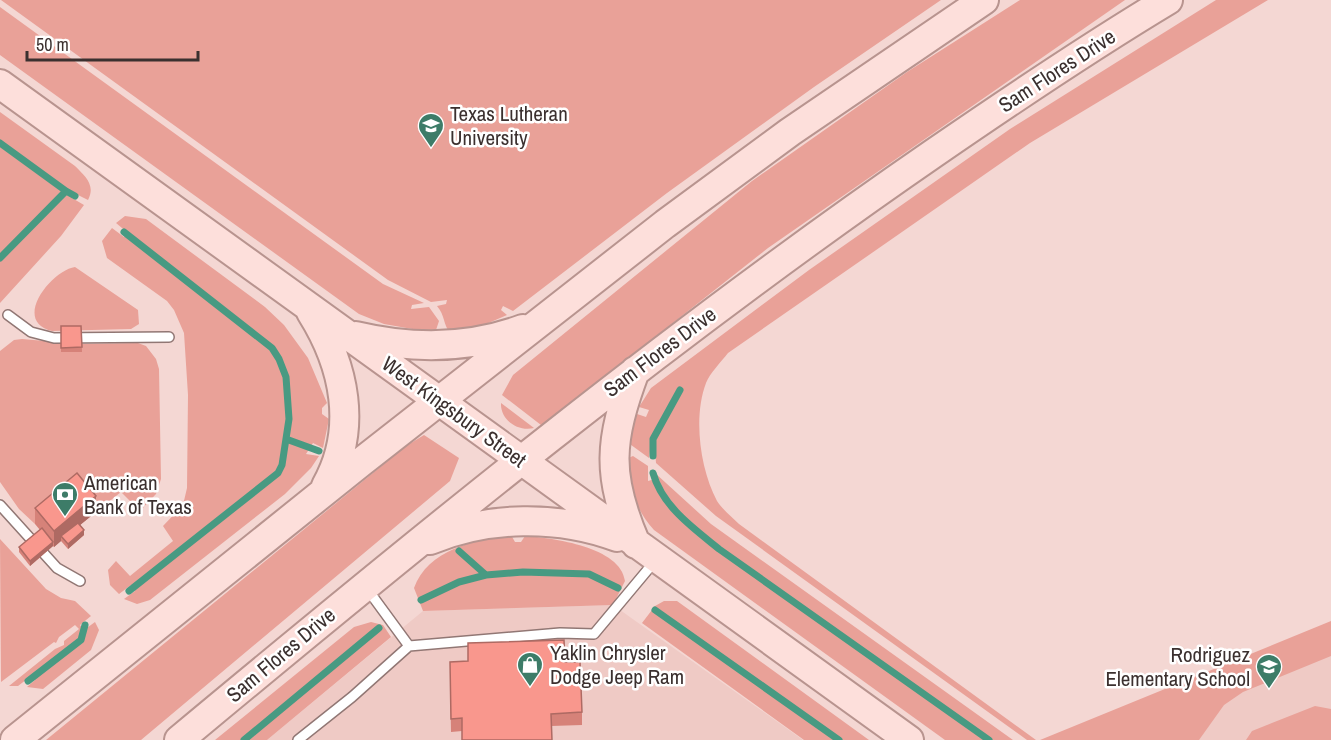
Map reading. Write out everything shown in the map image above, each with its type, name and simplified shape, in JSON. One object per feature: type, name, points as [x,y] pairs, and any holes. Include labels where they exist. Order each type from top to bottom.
[{"type":"main road","points":[[15,740],[665,224],[790,132],[984,0]]},
{"type":"main road","name":"Sam Flores Drive","points":[[179,740],[414,546],[636,371],[883,188],[1065,65],[1168,0]]},
{"type":"main road","name":"West Kingsbury Street","points":[[0,84],[909,740]]},
{"type":"main road","points":[[306,305],[319,325],[336,367],[344,410],[342,451],[335,470],[316,499]]},
{"type":"main road","points":[[344,333],[398,344],[444,345],[488,339],[539,323]]},
{"type":"main road","points":[[636,371],[614,437],[613,466],[622,512],[646,552]]},
{"type":"main road","points":[[414,546],[466,528],[492,523],[519,522],[583,528],[646,552]]},
{"type":"lane","points":[[8,315],[31,332],[54,338],[169,337]]},
{"type":"lane","points":[[0,504],[57,568],[80,581]]},
{"type":"lane","points":[[298,740],[352,697],[409,646],[560,633],[594,634],[646,552]]},
{"type":"lane","points":[[365,586],[388,614],[409,646]]},
{"type":"shaded area","name":"Texas Lutheran University","points":[[1,0],[941,0],[814,87],[667,193],[513,311],[503,306],[501,310],[507,315],[477,328],[450,333],[437,306],[446,304],[447,300],[431,302],[388,280]]},
{"type":"shaded area","points":[[1020,0],[1125,0],[768,248],[546,423],[541,425],[502,395],[513,375],[752,181],[907,72]]},
{"type":"shaded area","points":[[1216,0],[1268,0],[1030,143],[728,353],[708,379],[702,397],[699,427],[703,459],[711,488],[724,510],[739,524],[1036,740],[1027,740],[716,516],[656,463],[655,450],[650,451],[649,458],[627,442],[634,413],[646,417],[649,410],[639,407],[651,388],[809,270],[1010,129]]},
{"type":"shaded area","points":[[0,7],[383,284],[424,303],[412,305],[411,309],[429,307],[439,321],[435,333],[384,324],[359,314],[0,55]]},
{"type":"shaded area","points":[[0,112],[75,166],[88,181],[91,190],[88,200],[74,193],[72,198],[84,205],[61,236],[0,303]]},
{"type":"shaded area","points":[[125,216],[146,219],[265,307],[284,325],[308,358],[327,403],[322,408],[322,414],[329,419],[323,448],[313,443],[306,454],[319,456],[311,468],[285,494],[150,600],[137,604],[124,599],[135,591],[131,585],[119,594],[110,585],[108,570],[116,561],[130,576],[173,541],[163,526],[183,505],[187,488],[188,395],[184,333],[174,310],[167,301],[107,258],[102,241],[112,228],[124,237],[128,233],[116,223]]},
{"type":"shaded area","points":[[75,267],[138,310],[139,324],[131,329],[52,331],[40,326],[35,317],[35,307],[40,296],[56,277]]},
{"type":"shaded area","points":[[14,340],[79,344],[138,343],[146,346],[156,359],[159,369],[161,479],[156,494],[140,511],[121,492],[96,512],[35,524],[19,509],[0,482],[0,351]]},
{"type":"shaded area","points":[[501,403],[534,428],[522,428],[511,423],[503,415]]},
{"type":"shaded area","points":[[424,435],[459,458],[450,481],[141,740],[46,740],[406,446]]},
{"type":"shaded area","points":[[633,456],[648,466],[648,481],[655,479],[655,473],[711,524],[1013,740],[945,740],[654,530],[642,514],[632,488],[626,459]]},
{"type":"shaded area","points":[[511,535],[515,542],[521,542],[525,536],[568,542],[599,552],[612,560],[621,569],[625,581],[613,605],[423,611],[414,588],[430,564],[441,555],[454,549],[483,540]]},
{"type":"shaded area","points":[[0,539],[46,589],[61,598],[75,601],[91,616],[80,625],[84,630],[95,622],[99,630],[91,650],[43,689],[27,687],[35,680],[31,676],[18,686],[9,686],[55,649],[64,645],[64,641],[79,629],[75,625],[59,637],[56,643],[54,642],[1,682]]},
{"type":"shaded area","points":[[664,601],[677,601],[869,740],[804,740],[642,623],[655,606]]},
{"type":"shaded area","name":"Yaklin Chrysler Dodge Jeep Ram","points":[[613,605],[803,740],[267,740],[423,611]]},
{"type":"shaded area","points":[[1331,621],[1331,656],[1243,692],[1224,705],[1199,740],[1040,740]]},
{"type":"shaded area","points":[[371,622],[383,625],[391,637],[267,740],[215,740],[354,627]]},
{"type":"shaded area","name":"Rodriguez Elementary School","points":[[1331,639],[1331,740],[1083,740]]},
{"type":"shaded area","points":[[1315,706],[1331,709],[1331,740],[1246,740],[1252,731]]},
{"type":"building","points":[[61,326],[81,326],[82,347],[61,348]]},
{"type":"building","points":[[77,473],[96,496],[54,531],[35,508]]},
{"type":"building","points":[[78,523],[84,530],[68,544],[61,536]]},
{"type":"building","points":[[42,528],[53,542],[30,561],[19,547]]},
{"type":"building","points":[[564,640],[565,662],[580,662],[582,712],[551,714],[552,740],[462,740],[462,718],[451,719],[450,662],[468,661],[468,643]]},
{"type":"waterway","points":[[0,143],[66,191]]},
{"type":"waterway","points":[[0,258],[66,191],[75,196]]},
{"type":"waterway","points":[[124,232],[272,348],[286,377],[289,419],[282,465],[278,473],[129,591]]},
{"type":"waterway","points":[[653,456],[653,439],[680,390]]},
{"type":"waterway","points":[[286,439],[319,451]]},
{"type":"waterway","points":[[653,473],[657,485],[671,506],[719,549],[989,740]]},
{"type":"waterway","points":[[459,551],[486,575]]},
{"type":"waterway","points":[[421,600],[459,582],[486,575],[523,572],[589,574],[618,588]]},
{"type":"waterway","points":[[655,610],[839,740]]},
{"type":"waterway","points":[[28,681],[81,640],[85,625]]},
{"type":"waterway","points":[[244,740],[379,628]]},
{"type":"place","name":"Texas Lutheran University","points":[[431,149]]},
{"type":"place","name":"American Bank of Texas","points":[[65,518]]},
{"type":"place","name":"Yaklin Chrysler Dodge Jeep Ram","points":[[530,688]]},
{"type":"place","name":"Rodriguez Elementary School","points":[[1269,690]]}]
